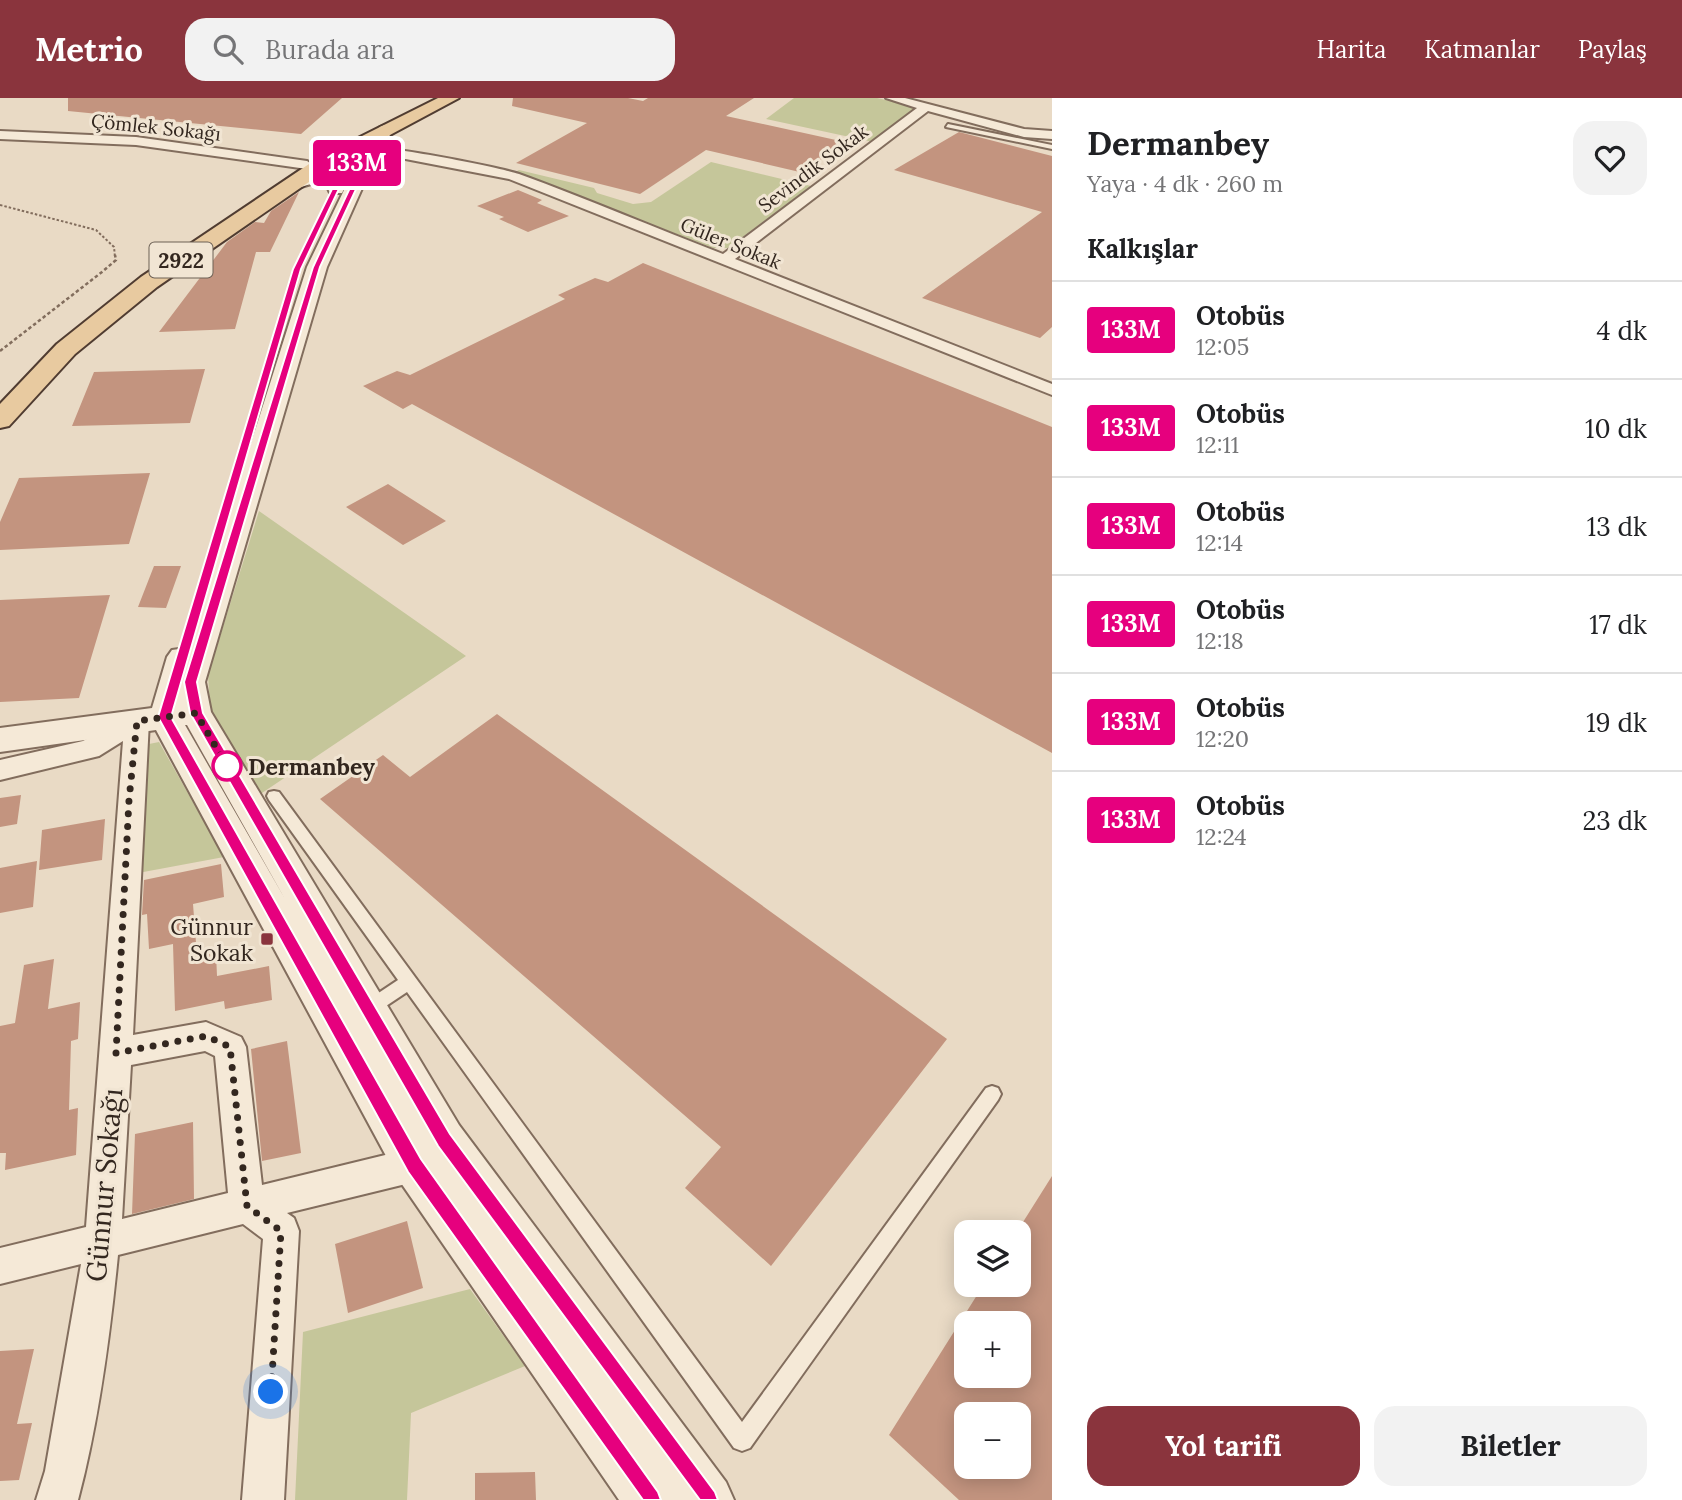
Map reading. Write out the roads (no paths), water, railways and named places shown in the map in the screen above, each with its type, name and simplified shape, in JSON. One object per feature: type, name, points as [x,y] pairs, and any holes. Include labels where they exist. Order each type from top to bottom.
[{"type":"main road","points":[[0,401],[57,342],[144,275],[350,157],[434,98]]},
{"type":"main road","name":"2922","points":[[0,420],[66,349],[123,302],[291,185],[350,157],[451,98]]},
{"type":"street","points":[[892,98],[1024,133],[1052,135]]},
{"type":"street","name":"Sevindik Sokak","points":[[723,261],[927,106]]},
{"type":"street","name":"Çömlek Sokağı","points":[[0,135],[136,141],[350,157]]},
{"type":"street","points":[[350,157],[336,170],[336,189],[297,269],[166,717],[414,1166],[650,1500]]},
{"type":"street","points":[[0,770],[90,748],[166,717],[190,682],[308,293],[328,239],[350,157]]},
{"type":"street","name":"Güler Sokak","points":[[350,157],[512,176],[1052,390]]},
{"type":"street","points":[[291,185],[311,177],[323,176],[332,179],[336,189]]},
{"type":"street","points":[[0,740],[166,717]]},
{"type":"street","points":[[166,717],[368,1009],[444,1140],[708,1500]]},
{"type":"street","name":"Günnur Sokağı","points":[[57,1500],[65,1471],[102,1242],[116,1053],[129,800],[166,717]]},
{"type":"street","points":[[116,1053],[206,1036],[230,1047],[247,1206],[281,1231],[263,1500]]},
{"type":"street","points":[[0,1266],[414,1166]]},
{"type":"lane","points":[[948,126],[1052,147]]},
{"type":"lane","points":[[274,796],[742,1440],[992,1094]]},
{"type":"lane","points":[[368,1009],[408,982]]},
{"type":"place","name":"Dermanbey","points":[[227,766]]},
{"type":"place","name":"Günnur Sokak","points":[[267,939]]}]
